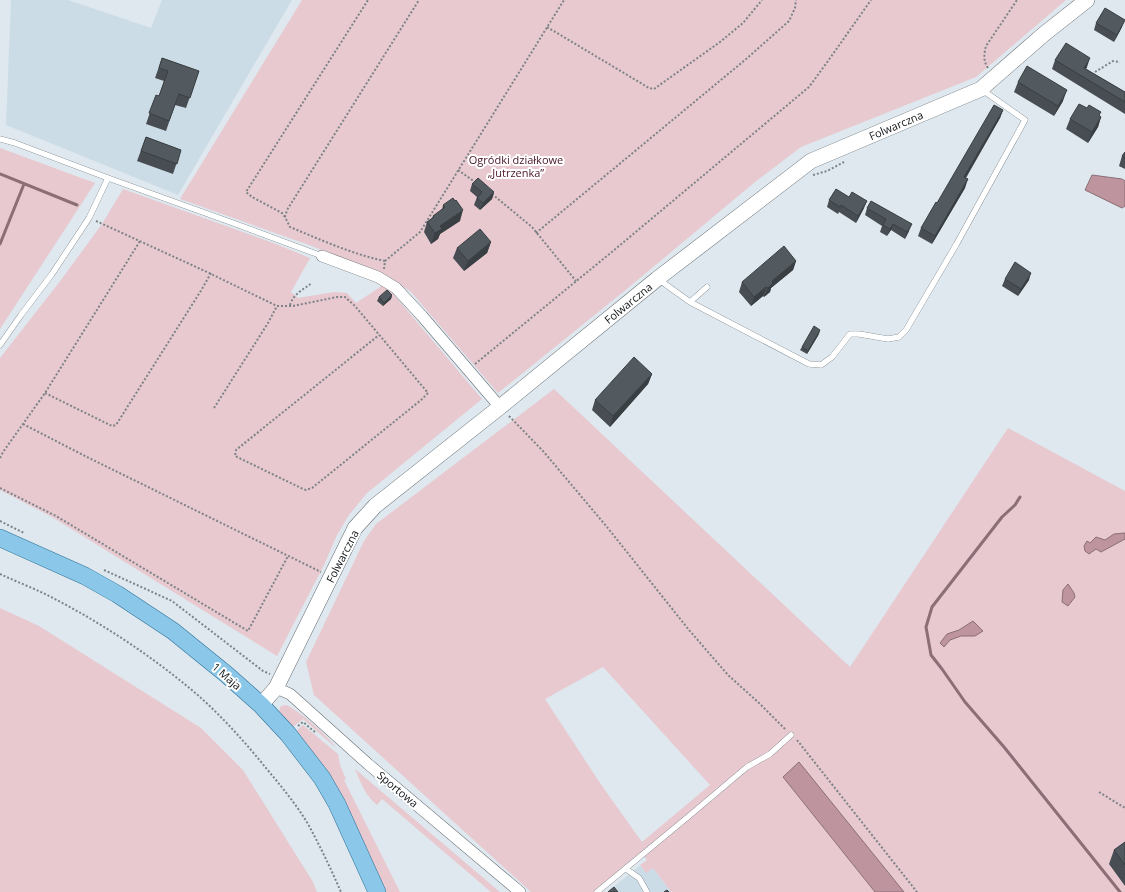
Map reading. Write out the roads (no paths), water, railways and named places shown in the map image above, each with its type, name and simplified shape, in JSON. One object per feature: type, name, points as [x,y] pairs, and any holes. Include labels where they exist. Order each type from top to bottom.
[{"type":"main road","name":"1 Maja","points":[[0,538],[85,576],[117,594],[173,631],[226,674],[260,705],[288,734],[322,778],[333,798],[377,892]]},
{"type":"street","name":"Folwarczna","points":[[260,705],[276,688],[355,528],[375,506],[658,279],[811,161],[981,89],[1044,34],[1087,0]]},
{"type":"street","points":[[322,256],[381,278],[396,288],[500,407]]},
{"type":"street","name":"Sportowa","points":[[276,688],[290,694],[368,764],[520,892]]},
{"type":"lane","points":[[658,279],[690,302],[808,364],[821,365],[832,356],[850,334],[888,339],[899,337],[906,330],[956,245],[1026,120],[981,89]]},
{"type":"lane","points":[[0,139],[15,143],[322,256]]},
{"type":"lane","points":[[0,345],[52,274],[89,218],[108,178]]},
{"type":"lane","points":[[690,302],[707,287]]},
{"type":"lane","points":[[597,892],[747,767],[770,754],[790,735]]},
{"type":"lane","points":[[626,869],[639,878],[647,892]]},
{"type":"waterway","points":[[0,174],[77,205]]},
{"type":"waterway","points":[[0,244],[24,184]]},
{"type":"waterway","points":[[1020,497],[1015,505],[1002,517],[932,607],[926,627],[931,655],[965,702],[1004,747],[1120,892]]},
{"type":"park label","name":"Ogródki działkowe „Jutrzenka”","points":[[516,165]]}]
